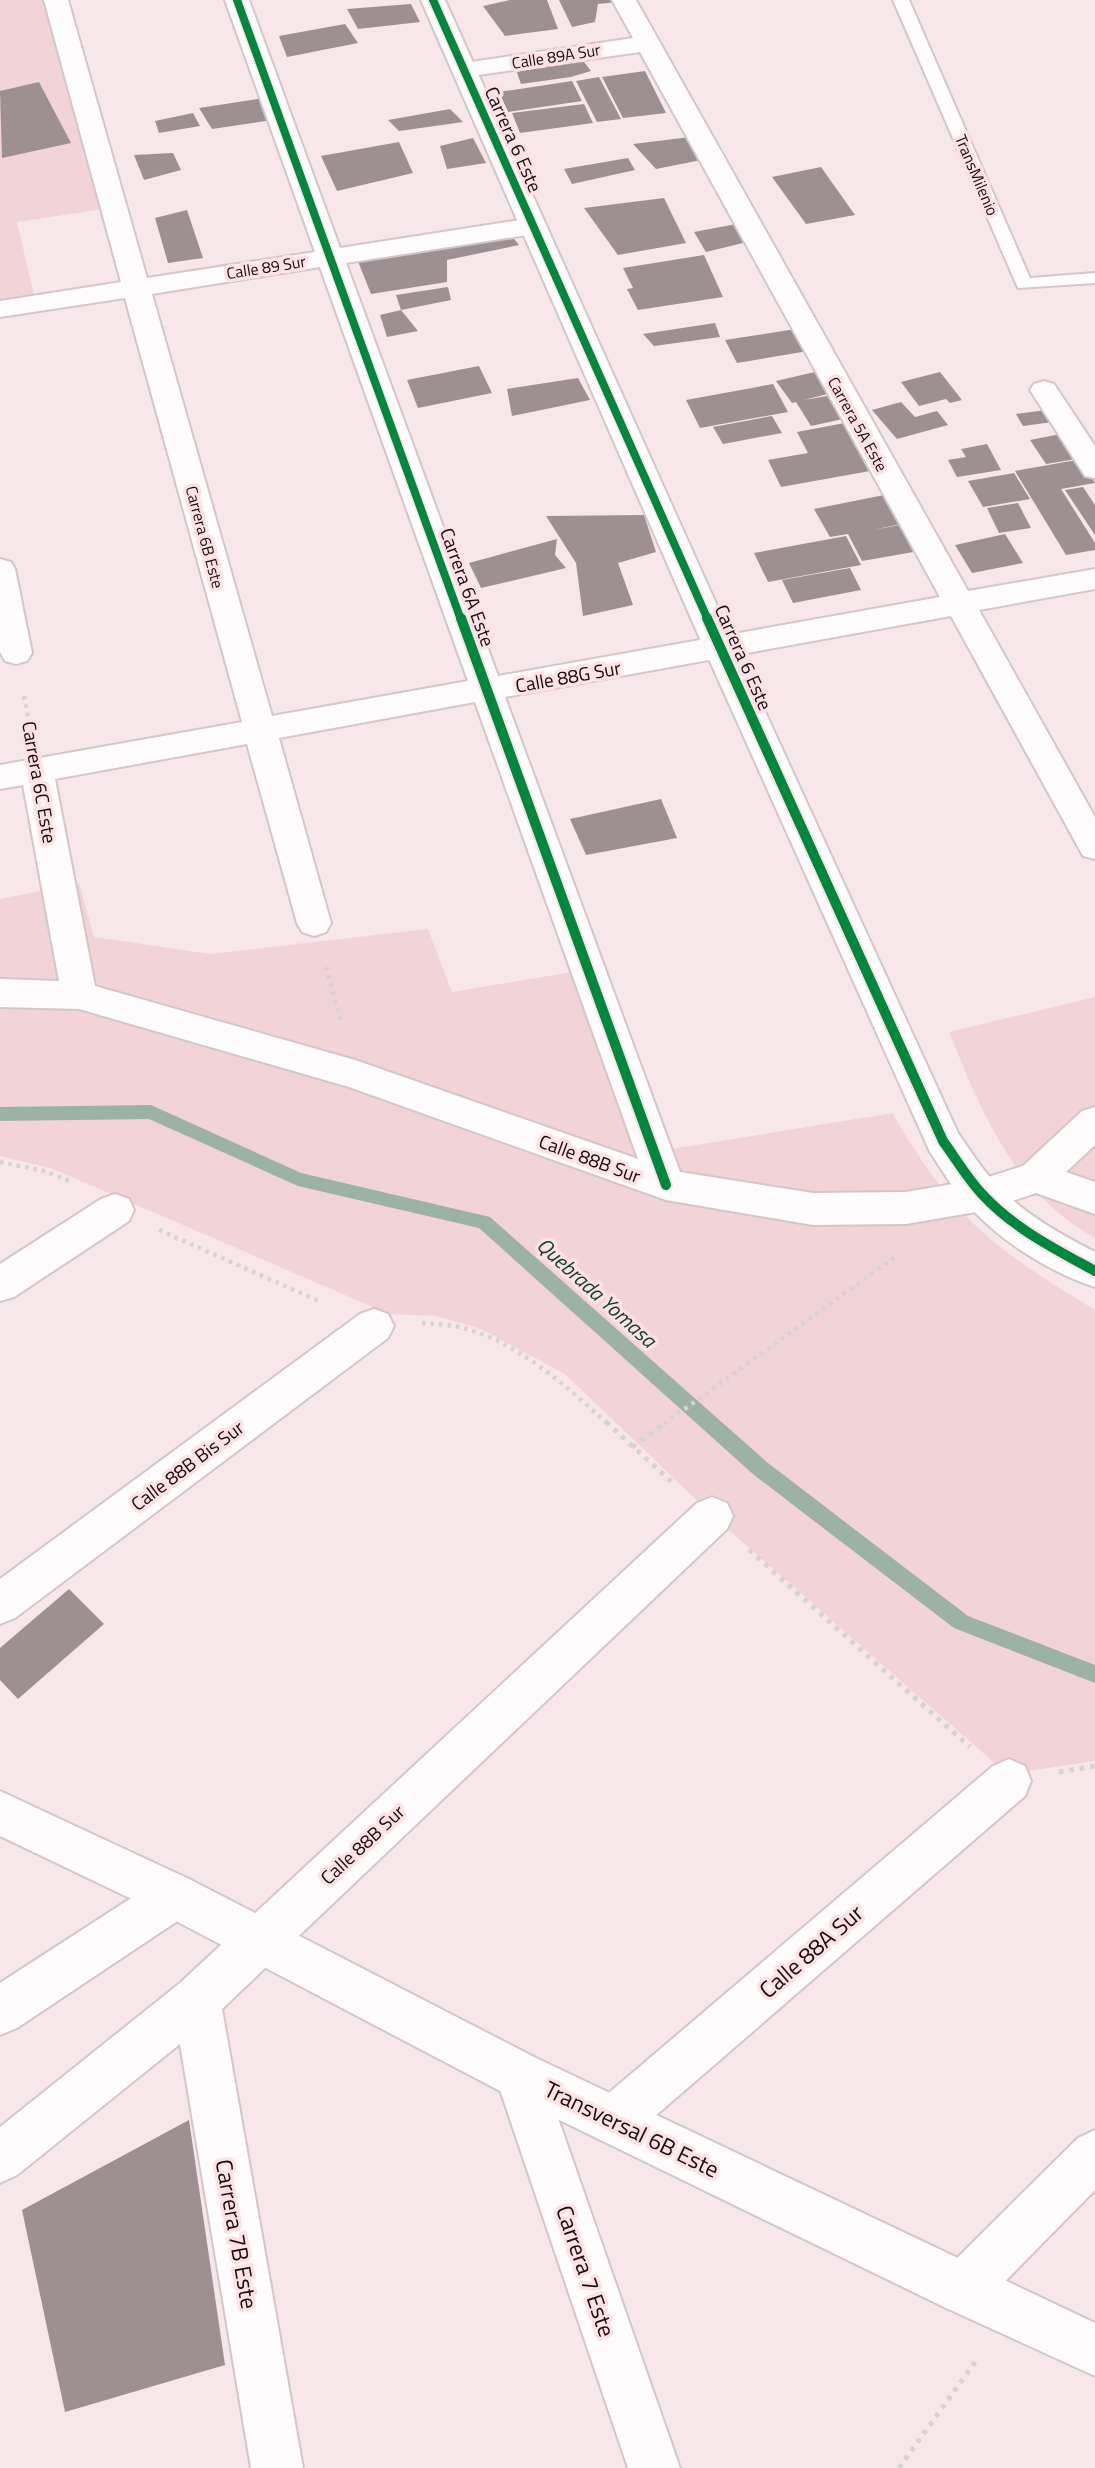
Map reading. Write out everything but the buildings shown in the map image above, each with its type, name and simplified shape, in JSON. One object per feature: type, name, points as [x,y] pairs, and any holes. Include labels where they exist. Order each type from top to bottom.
[{"type":"street","name":"Carrera 6B Este","points":[[56,0],[314,923]]},
{"type":"street","name":"Carrera 6A Este","points":[[237,0],[666,1185]]},
{"type":"street","name":"Carrera 6 Este","points":[[433,0],[720,649],[943,1141],[982,1195],[1015,1223],[1049,1246],[1095,1271]]},
{"type":"street","name":"Carrera 5A Este","points":[[624,0],[958,605],[1095,847]]},
{"type":"street","name":"Calle 89A Sur","points":[[464,70],[648,43]]},
{"type":"street","name":"Calle 89 Sur","points":[[0,309],[533,226]]},
{"type":"street","points":[[1044,390],[1095,469]]},
{"type":"street","points":[[0,569],[16,653]]},
{"type":"street","name":"Calle 88G Sur","points":[[0,777],[720,649],[1095,579]]},
{"type":"street","name":"Carrera 6C Este","points":[[37,771],[79,996]]},
{"type":"street","name":"Calle 88B Sur","points":[[0,993],[79,996],[355,1074],[666,1185],[813,1209],[906,1208],[982,1195],[1036,1177],[1095,1122]]},
{"type":"street","points":[[1036,1177],[1095,1198]]},
{"type":"street","points":[[0,1285],[115,1210]]},
{"type":"street","name":"Calle 88B Bis Sur","points":[[0,1604],[374,1326]]},
{"type":"street","name":"Calle 88B Sur","points":[[0,2158],[197,2000],[712,1516]]},
{"type":"street","name":"Calle 88A Sur","points":[[614,2120],[1009,1781]]},
{"type":"street","name":"Transversal 6B Este","points":[[0,1813],[175,1896],[519,2075],[962,2290],[1095,2350]]},
{"type":"street","points":[[0,2011],[175,1896]]},
{"type":"street","name":"Carrera 7B Este","points":[[197,2000],[277,2468]]},
{"type":"street","name":"Carrera 7 Este","points":[[519,2075],[654,2468]]},
{"type":"street","points":[[962,2290],[1095,2155]]},
{"type":"lane","name":"TransMilenio","points":[[901,0],[1024,284],[1095,278]]},
{"type":"path","points":[[314,923],[355,1074]]},
{"type":"path","points":[[0,1162],[44,1171],[95,1191],[115,1210],[374,1326]]},
{"type":"path","points":[[632,1447],[905,1250]]},
{"type":"path","points":[[899,2468],[1011,2312]]},
{"type":"shaded area","points":[[0,0],[47,0],[103,209],[17,222],[34,295],[0,300]]},
{"type":"shaded area","points":[[79,883],[94,937],[211,954],[428,929],[452,992],[602,967],[671,1149],[893,1113],[930,1172],[976,1226],[1018,1260],[1095,1310],[1095,1761],[1007,1774],[713,1516],[565,1374],[481,1329],[436,1316],[389,1314],[53,1169],[0,1156],[0,899]]},
{"type":"shaded area","points":[[1095,997],[1095,1238],[1067,1220],[1022,1174],[988,1121],[949,1032]]},
{"type":"waterway","name":"Quebrada Yomasa","points":[[0,1114],[151,1112],[298,1179],[484,1222],[761,1469],[961,1622],[1095,1674]]},
{"type":"cycle path","points":[[237,0],[666,1185]]},
{"type":"cycle path","points":[[433,0],[720,648],[943,1141],[971,1182],[994,1207],[1035,1238],[1095,1271]]}]
